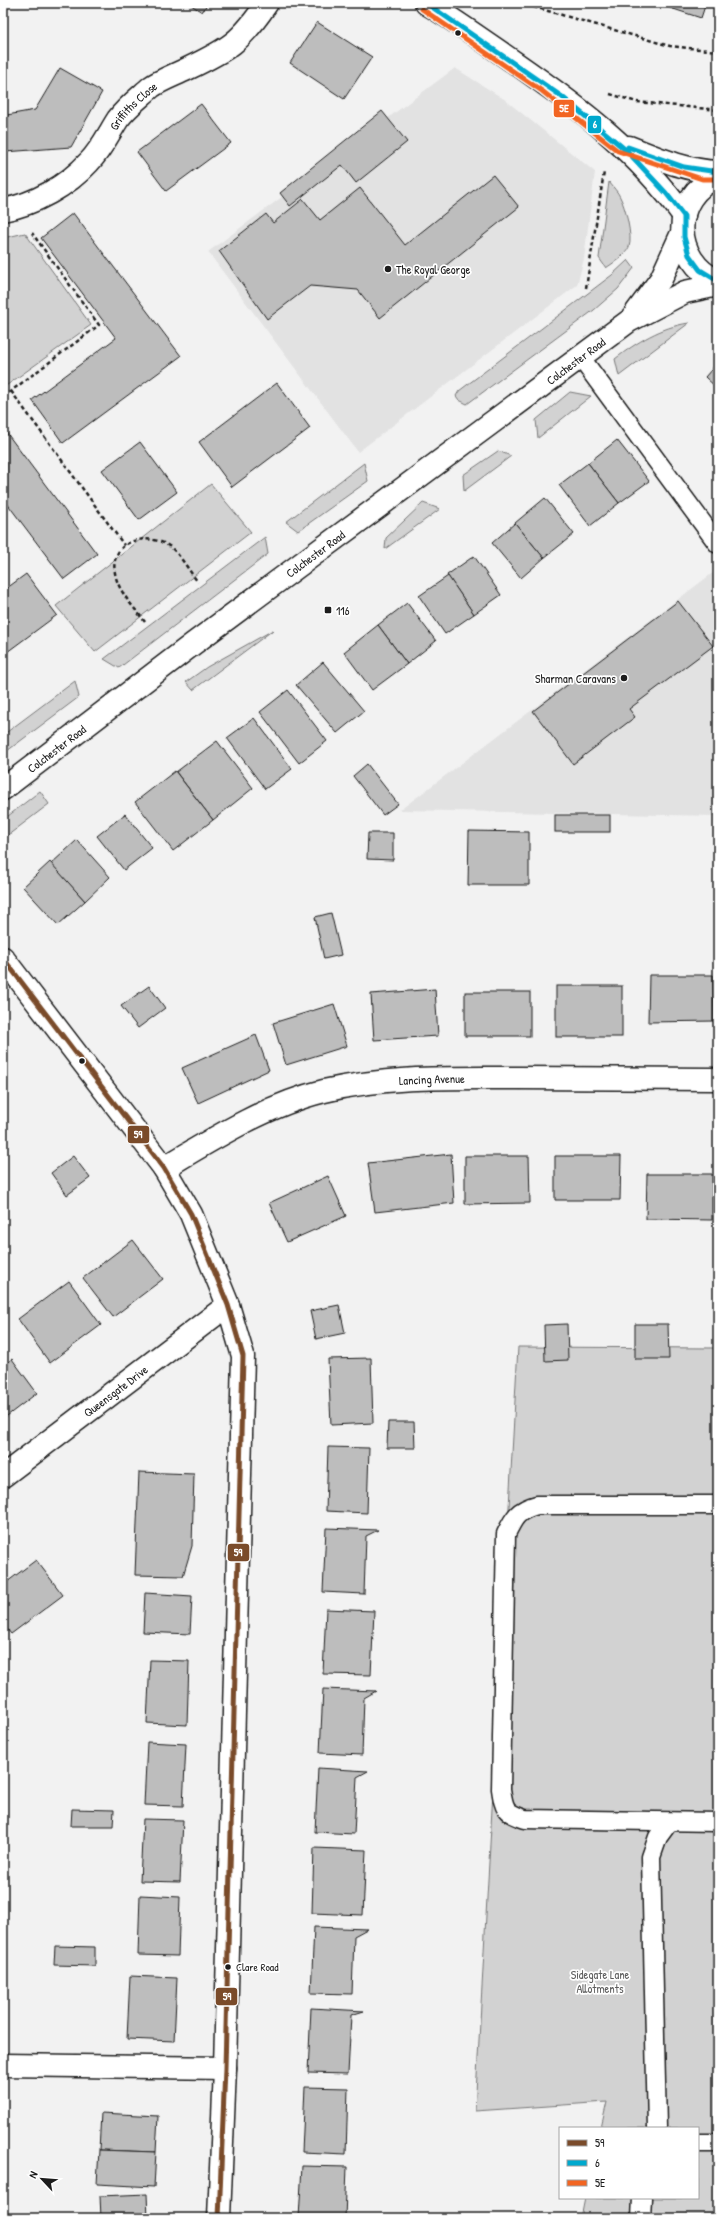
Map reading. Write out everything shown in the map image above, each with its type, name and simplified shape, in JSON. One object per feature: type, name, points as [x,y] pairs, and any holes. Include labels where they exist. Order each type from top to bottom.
[{"type":"street","name":"Griffiths Close","points":[[9,209],[32,202],[63,184],[90,161],[119,117],[134,102],[153,86],[220,53],[238,41],[252,25],[267,3]]},
{"type":"street","points":[[426,3],[546,85],[622,145],[662,186],[683,225],[686,250],[695,266],[708,277],[718,281]]},
{"type":"street","points":[[622,145],[704,172],[718,172]]},
{"type":"street","name":"Colchester Road","points":[[629,321],[661,279],[683,225],[690,200],[701,187],[718,177]]},
{"type":"street","name":"Colchester Road","points":[[3,789],[200,639],[582,358],[629,321],[685,292],[718,285]]},
{"type":"street","points":[[3,958],[164,1168],[191,1214],[228,1305],[243,1356],[225,2068],[219,2218]]},
{"type":"street","name":"Lancing Avenue","points":[[164,1168],[232,1129],[280,1105],[323,1091],[366,1082],[432,1077],[718,1079]]},
{"type":"street","name":"Queensgate Drive","points":[[3,1476],[228,1305]]},
{"type":"street","points":[[3,2065],[225,2068]]},
{"type":"lane","points":[[582,358],[718,544]]},
{"type":"lane","points":[[718,1505],[537,1506],[524,1509],[514,1518],[506,1534],[501,1789],[504,1806],[512,1815],[525,1819],[718,1822]]},
{"type":"lane","points":[[657,2127],[651,1857],[658,1837],[669,1822]]},
{"type":"lane","points":[[699,2143],[718,2143]]},
{"type":"lane","points":[[641,2218],[642,2199]]},
{"type":"path","points":[[520,3],[670,46],[718,51]]},
{"type":"path","points":[[604,90],[637,102],[718,110]]},
{"type":"path","points":[[586,288],[604,171]]},
{"type":"path","points":[[3,397],[99,325],[9,209]]},
{"type":"path","points":[[11,391],[124,545]]},
{"type":"path","points":[[145,622],[125,597],[115,574],[114,565],[116,555],[124,545],[134,540],[159,541],[170,547],[198,582]]},
{"type":"shaded area","points":[[455,68],[504,99],[595,172],[584,259],[577,285],[358,452],[208,252]]},
{"type":"shaded area","points":[[714,572],[718,573],[718,816],[400,810]]},
{"type":"green space","points":[[609,182],[618,193],[622,201],[628,222],[630,242],[625,253],[606,268],[599,258]]},
{"type":"green space","points":[[25,233],[91,325],[3,388],[3,238]]},
{"type":"green space","points":[[628,260],[634,268],[618,289],[594,310],[467,404],[459,400],[456,396],[459,391],[612,275]]},
{"type":"green space","points":[[689,323],[619,376],[615,359],[650,336],[669,328]]},
{"type":"green space","points":[[570,392],[591,396],[538,438],[536,420]]},
{"type":"green space","points":[[498,451],[511,456],[464,491],[463,475]]},
{"type":"green space","points":[[364,463],[368,481],[298,531],[286,522]]},
{"type":"green space","points":[[211,484],[251,532],[95,652],[56,606]]},
{"type":"green space","points":[[423,503],[440,509],[385,549],[386,538]]},
{"type":"green space","points":[[265,537],[268,554],[119,668],[104,659]]},
{"type":"green space","points":[[273,630],[193,690],[186,682],[207,667]]},
{"type":"green space","points":[[75,681],[79,697],[3,754],[3,735]]},
{"type":"green space","points":[[40,791],[49,804],[3,839],[3,820]]},
{"type":"green space","name":"Sidegate Lane Allotments","points":[[518,1347],[718,1348],[718,2218],[581,2218],[585,2199],[699,2199],[699,2127],[601,2127],[607,2102],[475,2111]]},
{"type":"building","points":[[188,3],[208,3],[202,12]]},
{"type":"building","points":[[655,3],[706,3],[701,18]]},
{"type":"building","points":[[317,22],[372,57],[344,99],[290,63]]},
{"type":"building","points":[[60,68],[102,92],[71,147],[5,152],[6,172],[3,172],[3,109],[7,115],[35,110]]},
{"type":"building","points":[[201,104],[231,143],[166,191],[137,152]]},
{"type":"building","points":[[382,111],[407,142],[356,183],[342,165],[290,206],[280,193]]},
{"type":"building","points":[[493,175],[519,207],[380,318],[358,290],[310,286],[267,319],[219,251],[266,214],[273,223],[303,199],[320,220],[360,188],[405,245]]},
{"type":"building","points":[[73,213],[181,356],[63,443],[32,400],[116,338],[41,238]]},
{"type":"building","points":[[718,362],[718,389],[705,377]]},
{"type":"building","points":[[277,383],[310,428],[232,487],[199,442]]},
{"type":"building","points":[[3,428],[97,554],[64,579],[3,498]]},
{"type":"building","points":[[617,440],[649,481],[619,503],[588,463]]},
{"type":"building","points":[[140,442],[177,492],[139,520],[102,470]]},
{"type":"building","points":[[588,463],[619,503],[590,526],[559,485]]},
{"type":"building","points":[[545,498],[574,534],[544,558],[515,523]]},
{"type":"building","points":[[515,523],[544,558],[521,578],[492,543]]},
{"type":"building","points":[[474,556],[501,595],[474,614],[447,575]]},
{"type":"building","points":[[26,574],[57,615],[3,655],[3,591]]},
{"type":"building","points":[[448,576],[474,614],[445,634],[419,596]]},
{"type":"building","name":"Sharman Caravans","points":[[678,601],[713,646],[629,709],[635,717],[573,764],[533,711]]},
{"type":"building","points":[[407,603],[436,641],[407,664],[378,625]]},
{"type":"building","points":[[378,625],[407,664],[372,690],[344,652]]},
{"type":"building","points":[[323,662],[364,711],[337,733],[296,685]]},
{"type":"building","points":[[288,690],[327,741],[299,763],[260,712]]},
{"type":"building","points":[[254,718],[292,769],[265,789],[227,738]]},
{"type":"building","points":[[217,741],[253,788],[213,820],[176,772]]},
{"type":"building","points":[[367,764],[398,804],[383,815],[353,776]]},
{"type":"building","points":[[175,771],[213,820],[173,851],[135,802]]},
{"type":"building","points":[[125,814],[152,848],[124,870],[97,836]]},
{"type":"building","points":[[555,815],[610,815],[610,832],[555,832]]},
{"type":"building","points":[[469,831],[529,832],[529,885],[468,885]]},
{"type":"building","points":[[368,833],[393,833],[393,860],[367,859]]},
{"type":"building","points":[[77,840],[110,877],[85,901],[51,864]]},
{"type":"building","points":[[50,862],[85,901],[58,925],[23,887]]},
{"type":"building","points":[[331,913],[341,955],[324,959],[315,917]]},
{"type":"building","points":[[649,975],[713,975],[714,1021],[648,1022]]},
{"type":"building","points":[[149,986],[165,1008],[138,1028],[121,1006]]},
{"type":"building","points":[[556,986],[622,986],[622,1037],[556,1037]]},
{"type":"building","points":[[435,989],[438,1036],[374,1040],[371,994]]},
{"type":"building","points":[[465,992],[530,992],[530,1036],[465,1036]]},
{"type":"building","points":[[334,1004],[347,1046],[286,1065],[273,1023]]},
{"type":"building","points":[[256,1035],[269,1070],[198,1103],[182,1068]]},
{"type":"building","points":[[451,1154],[454,1203],[375,1212],[368,1163]]},
{"type":"building","points":[[73,1156],[90,1178],[67,1195],[51,1173]]},
{"type":"building","points":[[465,1156],[529,1156],[530,1203],[465,1204]]},
{"type":"building","points":[[555,1156],[621,1156],[620,1200],[555,1200]]},
{"type":"building","points":[[647,1174],[712,1174],[712,1220],[646,1219]]},
{"type":"building","points":[[328,1176],[346,1216],[287,1242],[269,1203]]},
{"type":"building","points":[[133,1240],[163,1279],[113,1317],[83,1278]]},
{"type":"building","points":[[69,1281],[101,1325],[50,1363],[18,1319]]},
{"type":"building","points":[[339,1305],[345,1333],[316,1339],[310,1311]]},
{"type":"building","points":[[567,1324],[568,1360],[545,1361],[544,1325]]},
{"type":"building","points":[[635,1324],[668,1324],[669,1359],[635,1359]]},
{"type":"building","points":[[371,1358],[373,1423],[331,1425],[328,1359]]},
{"type":"building","points":[[12,1359],[37,1393],[3,1419],[3,1366]]},
{"type":"building","points":[[388,1422],[414,1422],[415,1448],[387,1448]]},
{"type":"building","points":[[328,1447],[369,1448],[367,1513],[326,1511]]},
{"type":"building","points":[[139,1472],[194,1474],[192,1546],[183,1576],[135,1575]]},
{"type":"building","points":[[326,1528],[378,1530],[366,1536],[364,1594],[323,1592]]},
{"type":"building","points":[[36,1560],[63,1595],[11,1634],[3,1624],[3,1585]]},
{"type":"building","points":[[145,1593],[192,1596],[190,1634],[143,1632]]},
{"type":"building","points":[[326,1609],[374,1611],[371,1675],[323,1674]]},
{"type":"building","points":[[150,1660],[189,1661],[187,1725],[147,1723]]},
{"type":"building","points":[[323,1689],[376,1691],[364,1698],[362,1755],[320,1753]]},
{"type":"building","points":[[147,1742],[186,1744],[183,1806],[144,1805]]},
{"type":"building","points":[[318,1768],[368,1771],[357,1777],[354,1834],[315,1832]]},
{"type":"building","points":[[72,1809],[114,1810],[113,1826],[71,1826]]},
{"type":"building","points":[[143,1819],[183,1820],[180,1882],[140,1881]]},
{"type":"building","points":[[314,1848],[366,1850],[363,1915],[312,1913]]},
{"type":"building","points":[[140,1895],[180,1897],[178,1956],[138,1955]]},
{"type":"building","points":[[314,1927],[367,1929],[354,1936],[352,1994],[311,1993]]},
{"type":"building","points":[[55,1946],[95,1947],[95,1966],[54,1965]]},
{"type":"building","points":[[130,1976],[177,1978],[174,2041],[127,2039]]},
{"type":"building","points":[[311,2008],[364,2011],[351,2015],[348,2074],[308,2073]]},
{"type":"building","points":[[305,2087],[348,2088],[346,2154],[302,2152]]},
{"type":"building","points":[[101,2113],[158,2116],[156,2152],[99,2150]]},
{"type":"building","points":[[99,2150],[156,2152],[154,2187],[97,2184]]},
{"type":"building","points":[[302,2166],[347,2167],[345,2218],[299,2218]]},
{"type":"building","points":[[147,2194],[148,2218],[101,2218],[100,2196]]},
{"type":"transit line","name":"6","points":[[426,3],[561,96],[627,151],[666,193],[684,216],[684,237],[689,255],[700,270],[718,281]]},
{"type":"transit line","name":"5E","points":[[422,9],[542,91],[618,151],[702,179],[718,179]]},
{"type":"transit line","name":"6","points":[[628,147],[684,167],[718,172]]},
{"type":"transit line","name":"59","points":[[3,958],[164,1168],[191,1214],[228,1305],[243,1356],[225,2068],[219,2218]]},
{"type":"place","name":"The Royal George","points":[[388,269]]},
{"type":"place","name":"116","points":[[328,610]]},
{"type":"place","name":"Sharman Caravans","points":[[624,678]]},
{"type":"place","name":"Clare Road","points":[[228,1967]]}]
